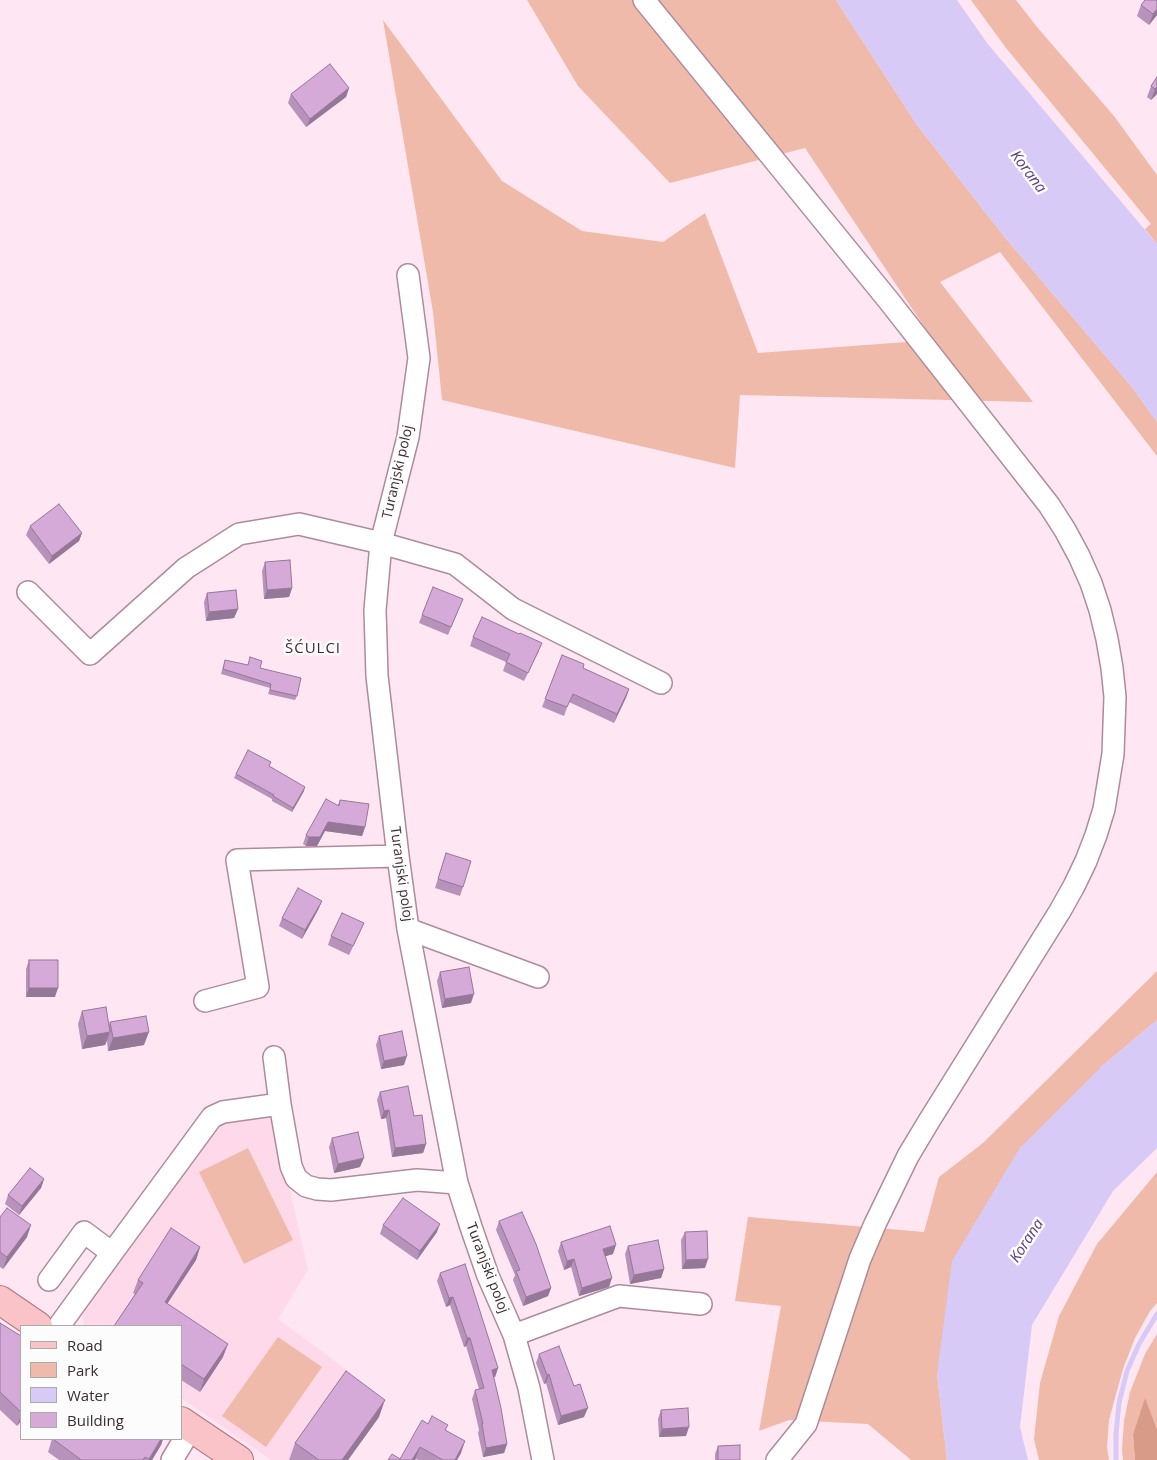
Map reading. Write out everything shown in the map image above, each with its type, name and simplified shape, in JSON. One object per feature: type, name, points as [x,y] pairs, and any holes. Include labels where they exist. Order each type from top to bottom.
[{"type":"main road","points":[[0,1300],[37,1325]]},
{"type":"main road","points":[[186,1425],[239,1460]]},
{"type":"street","points":[[644,0],[889,301],[1050,505],[1070,538],[1091,582],[1105,629],[1115,697],[1112,763],[1104,809],[1086,861],[1060,911],[929,1121],[904,1165],[860,1259],[806,1424],[778,1460]]},
{"type":"street","name":"Turanjski poloj","points":[[408,275],[419,358],[408,437],[381,543],[375,610],[376,676],[408,929],[457,1183],[488,1276],[514,1335],[529,1388],[543,1460]]},
{"type":"street","points":[[28,592],[90,654],[186,568],[239,534],[299,524],[381,543],[455,564],[513,609],[662,683]]},
{"type":"street","points":[[205,1001],[258,987],[237,860],[398,856]]},
{"type":"street","points":[[408,929],[538,977]]},
{"type":"street","points":[[274,1057],[291,1166],[296,1178],[306,1186],[331,1190],[417,1180],[457,1183]]},
{"type":"street","points":[[60,1325],[212,1116],[223,1112],[280,1104]]},
{"type":"street","points":[[49,1280],[84,1232],[112,1253]]},
{"type":"street","points":[[514,1335],[618,1296],[701,1304]]},
{"type":"street","points":[[172,1460],[180,1440]]},
{"type":"shaded area","points":[[273,1114],[308,1270],[278,1319],[351,1373],[288,1460],[271,1460],[182,1399],[182,1325],[84,1325],[82,1312],[219,1122]]},
{"type":"shaded area","points":[[1145,1398],[1157,1429],[1157,1460],[1135,1460],[1133,1434]]},
{"type":"green space","points":[[527,0],[836,0],[917,125],[1003,235],[1131,386],[1157,422],[1157,456],[1000,252],[940,282],[1033,402],[740,395],[735,468],[442,400],[433,312],[383,20],[502,181],[582,231],[663,242],[705,213],[758,353],[933,340],[805,148],[670,183],[578,86]]},
{"type":"green space","points":[[971,0],[1016,0],[1114,116],[1157,175],[1157,244],[1145,229],[1151,224],[1006,48]]},
{"type":"green space","points":[[1157,971],[1157,1020],[1101,1067],[937,1374],[947,1460],[911,1460],[868,1424],[789,1420],[759,1431],[781,1306],[735,1301],[748,1217],[924,1232],[939,1177],[983,1143]]},
{"type":"green space","points":[[248,1148],[293,1240],[244,1264],[199,1172]]},
{"type":"green space","points":[[1157,1172],[1157,1303],[1150,1311],[1135,1338],[1123,1369],[1109,1420],[1107,1447],[1109,1460],[1039,1460],[1034,1439],[1040,1383],[1059,1316],[1097,1244]]},
{"type":"green space","points":[[1157,1334],[1157,1429],[1145,1399],[1133,1434],[1135,1460],[1123,1460],[1124,1421],[1130,1392],[1145,1354]]},
{"type":"green space","points":[[278,1337],[322,1367],[266,1447],[222,1416]]},
{"type":"water","name":"Korana","points":[[836,0],[957,0],[987,43],[1157,244],[1157,422],[1131,386],[1003,235],[917,125]]},
{"type":"water","name":"Korana","points":[[1157,1020],[1157,1148],[1113,1191],[1032,1325],[1020,1427],[1028,1460],[947,1460],[937,1374],[952,1261],[1019,1149],[1101,1067]]},
{"type":"building","points":[[1145,0],[1157,0],[1157,9],[1153,14],[1141,5]]},
{"type":"building","points":[[330,64],[349,88],[310,119],[291,94]]},
{"type":"building","points":[[1157,77],[1157,87],[1155,89],[1151,86]]},
{"type":"building","points":[[59,504],[82,533],[52,556],[30,526]]},
{"type":"building","points":[[290,560],[292,588],[267,590],[265,562]]},
{"type":"building","points":[[433,587],[463,599],[451,627],[422,615]]},
{"type":"building","points":[[236,590],[238,609],[209,612],[207,593]]},
{"type":"building","points":[[482,617],[542,643],[528,673],[506,662],[510,654],[473,637]]},
{"type":"building","points":[[562,655],[584,664],[583,668],[629,689],[617,714],[573,694],[567,707],[545,699]]},
{"type":"building","points":[[250,657],[262,661],[260,668],[301,678],[297,696],[270,690],[271,684],[223,669],[225,660],[248,665]]},
{"type":"building","points":[[248,750],[271,762],[269,766],[305,787],[293,808],[236,774]]},
{"type":"building","points":[[326,799],[339,806],[340,800],[369,804],[365,827],[328,822],[320,837],[309,837],[306,835]]},
{"type":"building","points":[[446,853],[471,861],[463,887],[438,879]]},
{"type":"building","points":[[298,888],[322,901],[305,930],[282,918]]},
{"type":"building","points":[[342,913],[364,923],[353,946],[331,936]]},
{"type":"building","points":[[29,960],[58,960],[58,988],[29,988]]},
{"type":"building","points":[[469,967],[474,994],[445,999],[440,972]]},
{"type":"building","points":[[106,1007],[110,1032],[87,1036],[82,1011]]},
{"type":"building","points":[[146,1016],[149,1032],[113,1038],[110,1022]]},
{"type":"building","points":[[402,1031],[407,1056],[384,1061],[379,1036]]},
{"type":"building","points":[[408,1086],[414,1116],[422,1115],[426,1144],[395,1148],[389,1110],[384,1111],[380,1092]]},
{"type":"building","points":[[358,1132],[364,1158],[338,1164],[332,1138]]},
{"type":"building","points":[[30,1168],[44,1179],[22,1206],[8,1195]]},
{"type":"building","points":[[403,1198],[440,1224],[420,1251],[383,1225]]},
{"type":"building","points":[[7,1208],[31,1225],[7,1257],[0,1252],[0,1217]]},
{"type":"building","points":[[522,1212],[536,1244],[551,1288],[526,1297],[516,1271],[520,1270],[499,1221]]},
{"type":"building","points":[[610,1226],[616,1245],[603,1249],[612,1278],[582,1288],[574,1259],[567,1261],[561,1242]]},
{"type":"building","points":[[171,1228],[200,1247],[165,1302],[228,1344],[204,1379],[182,1365],[182,1325],[115,1325],[143,1283],[138,1280]]},
{"type":"building","points":[[707,1231],[708,1259],[686,1260],[685,1232]]},
{"type":"building","points":[[658,1240],[664,1269],[634,1275],[628,1246]]},
{"type":"building","points":[[465,1264],[498,1368],[492,1370],[507,1444],[486,1448],[483,1424],[475,1390],[484,1388],[470,1338],[467,1338],[453,1297],[449,1298],[440,1273]]},
{"type":"building","points":[[0,1323],[20,1335],[20,1411],[0,1392]]},
{"type":"building","points":[[559,1346],[574,1386],[580,1384],[588,1408],[561,1416],[549,1374],[547,1375],[539,1354]]},
{"type":"building","points":[[346,1371],[385,1400],[342,1460],[319,1460],[295,1443]]},
{"type":"building","points":[[688,1408],[689,1427],[662,1429],[661,1410]]},
{"type":"building","points":[[432,1416],[448,1425],[445,1430],[465,1441],[455,1460],[443,1460],[420,1447],[412,1460],[388,1460],[392,1454],[400,1459],[422,1420],[428,1424]]},
{"type":"building","points":[[54,1440],[160,1440],[149,1459],[145,1457],[143,1460],[80,1459]]},
{"type":"building","points":[[740,1445],[740,1460],[718,1460],[718,1446]]},
{"type":"waterway","points":[[1116,1460],[1119,1403],[1127,1371],[1139,1344],[1157,1314]]},
{"type":"district","name":"ŠĆULCI","points":[[313,649]]}]
